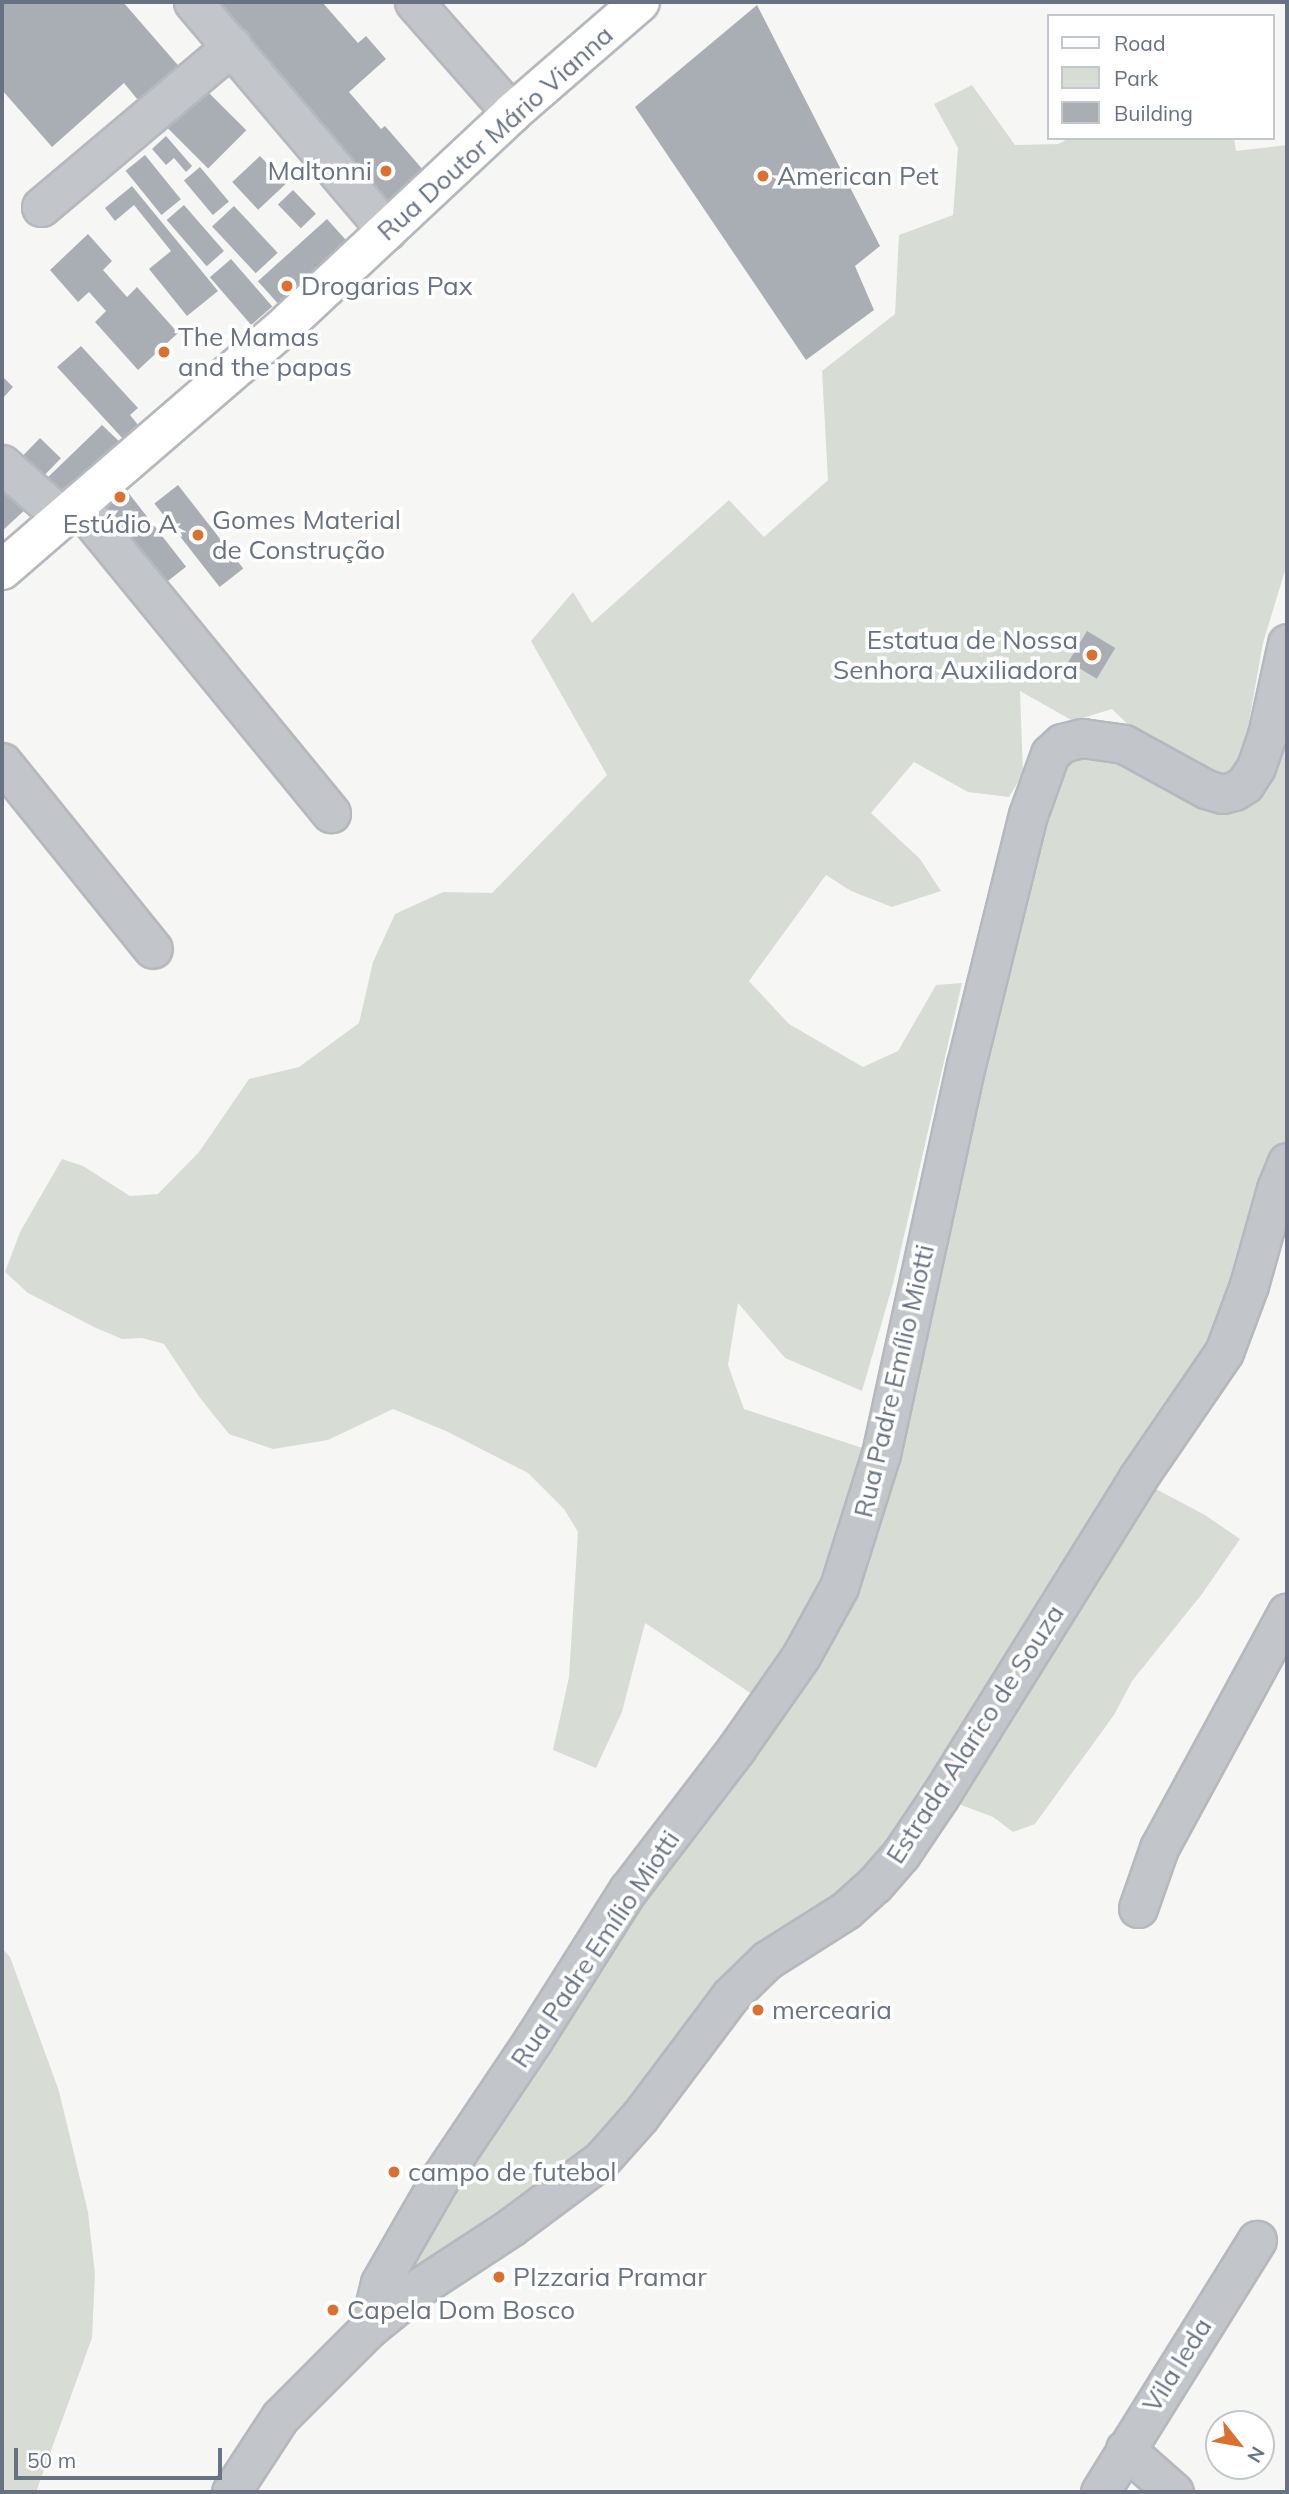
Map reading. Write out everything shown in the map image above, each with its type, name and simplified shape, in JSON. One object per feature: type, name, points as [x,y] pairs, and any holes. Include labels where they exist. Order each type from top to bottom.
[{"type":"main road","name":"Rua Doutor Mário Vianna","points":[[2,570],[69,509],[290,321],[512,113],[640,2]]},
{"type":"street","points":[[193,2],[387,231]]},
{"type":"street","points":[[414,2],[512,113]]},
{"type":"street","points":[[41,207],[232,46]]},
{"type":"street","points":[[2,464],[69,509],[331,813]]},
{"type":"street","name":"Rua Padre Emílio Miotti","points":[[369,2328],[380,2283],[441,2177],[533,2040],[628,1890],[801,1656],[839,1587],[881,1454],[966,1065],[1028,815],[1050,754],[1062,743],[1082,737],[1112,741],[1124,744],[1206,789],[1222,794],[1234,791],[1245,784],[1256,767],[1267,735],[1287,643]]},
{"type":"street","points":[[2,762],[153,949]]},
{"type":"street","name":"Estrada Alarico de Souza","points":[[231,2492],[280,2417],[369,2328],[421,2286],[589,2170],[615,2147],[730,1996],[768,1960],[846,1910],[901,1854],[940,1796],[1137,1479],[1224,1352],[1249,1285],[1276,1189],[1287,1162]]},
{"type":"street","points":[[1138,1908],[1168,1829],[1287,1612]]},
{"type":"street","name":"Vila Ieda","points":[[1100,2492],[1257,2240]]},
{"type":"street","points":[[1125,2449],[1174,2492]]},
{"type":"green space","points":[[972,85],[1015,145],[1058,144],[1066,140],[1234,140],[1236,151],[1287,145],[1287,564],[1263,643],[1244,750],[1232,781],[1184,771],[1143,739],[1112,709],[1073,721],[1020,691],[1023,774],[1009,797],[968,792],[914,762],[871,813],[920,859],[941,891],[892,907],[851,891],[826,875],[749,981],[789,1024],[863,1067],[898,1051],[936,985],[962,983],[893,1284],[862,1391],[785,1358],[738,1303],[728,1365],[744,1409],[881,1454],[1062,743],[1234,791],[1287,643],[1287,1162],[1249,1285],[1137,1479],[1205,1515],[1240,1539],[1202,1594],[1132,1681],[1114,1715],[1035,1824],[1013,1832],[993,1817],[940,1797],[640,2116],[421,2286],[380,2283],[767,1704],[645,1623],[622,1712],[596,1768],[553,1750],[569,1677],[578,1532],[564,1509],[528,1473],[446,1431],[393,1409],[328,1440],[273,1449],[229,1434],[200,1398],[164,1344],[142,1338],[122,1339],[96,1328],[28,1293],[5,1272],[20,1232],[62,1159],[83,1166],[130,1196],[158,1194],[199,1152],[249,1079],[299,1067],[359,1023],[373,962],[395,914],[443,892],[492,893],[607,775],[531,641],[573,592],[592,623],[729,500],[764,537],[828,480],[822,371],[895,314],[899,235],[953,215],[958,148],[934,104]]},
{"type":"green space","points":[[2,1948],[10,1957],[59,2091],[88,2212],[95,2274],[92,2338],[36,2492],[2,2492]]},
{"type":"building","points":[[2,2],[123,2],[183,71],[142,105],[124,83],[52,147],[2,90]]},
{"type":"building","points":[[199,2],[322,2],[358,43],[366,36],[386,59],[349,92],[381,129],[385,126],[431,179],[388,218]]},
{"type":"building","name":"American Pet","points":[[757,5],[880,246],[855,266],[874,310],[806,360],[635,107]]},
{"type":"building","points":[[206,90],[246,130],[208,168],[168,128]]},
{"type":"building","points":[[166,136],[192,166],[186,172],[174,158],[166,165],[152,149]]},
{"type":"building","points":[[145,155],[181,199],[161,215],[126,171]]},
{"type":"building","points":[[260,156],[286,184],[258,210],[232,182]]},
{"type":"building","points":[[200,167],[229,201],[213,215],[184,180]]},
{"type":"building","points":[[132,186],[218,291],[187,316],[149,269],[171,251],[134,205],[115,221],[105,208]]},
{"type":"building","points":[[293,190],[316,214],[301,228],[278,205]]},
{"type":"building","points":[[184,205],[224,251],[207,266],[167,220]]},
{"type":"building","points":[[234,206],[278,253],[256,273],[212,226]]},
{"type":"building","points":[[327,219],[356,251],[287,313],[258,281]]},
{"type":"building","points":[[88,234],[112,261],[103,270],[127,297],[137,287],[178,333],[138,370],[95,322],[106,311],[89,292],[78,302],[50,270]]},
{"type":"building","points":[[231,259],[272,307],[251,325],[210,277]]},
{"type":"building","points":[[81,346],[138,408],[130,415],[139,426],[124,440],[57,367]]},
{"type":"building","points":[[2,376],[13,387],[2,399]]},
{"type":"building","points":[[102,425],[122,444],[105,462],[100,457],[57,496],[44,481]]},
{"type":"building","points":[[40,438],[61,458],[34,486],[13,466]]},
{"type":"building","points":[[2,484],[27,508],[2,531]]},
{"type":"building","name":"Gomes Material de Construção","points":[[178,485],[243,569],[220,587],[154,503]]},
{"type":"building","points":[[127,491],[186,567],[157,589],[98,514]]},
{"type":"building","name":"Estatua de Nossa Senhora Auxiliadora","points":[[1087,631],[1115,648],[1097,679],[1068,662]]},
{"type":"place","name":"Maltonni","points":[[386,171]]},
{"type":"place","name":"American Pet","points":[[763,176]]},
{"type":"place","name":"Drogarias Pax","points":[[287,286]]},
{"type":"place","name":"The Mamas and the papas","points":[[164,352]]},
{"type":"place","name":"Estúdio A","points":[[120,497]]},
{"type":"place","name":"Gomes Material de Construção","points":[[198,535]]},
{"type":"place","name":"Estatua de Nossa Senhora Auxiliadora","points":[[1092,655]]},
{"type":"place","name":"mercearia","points":[[758,2010]]},
{"type":"place","name":"campo de futebol","points":[[394,2172]]},
{"type":"place","name":"PIzzaria Pramar","points":[[499,2277]]},
{"type":"place","name":"Capela Dom Bosco","points":[[333,2310]]}]
